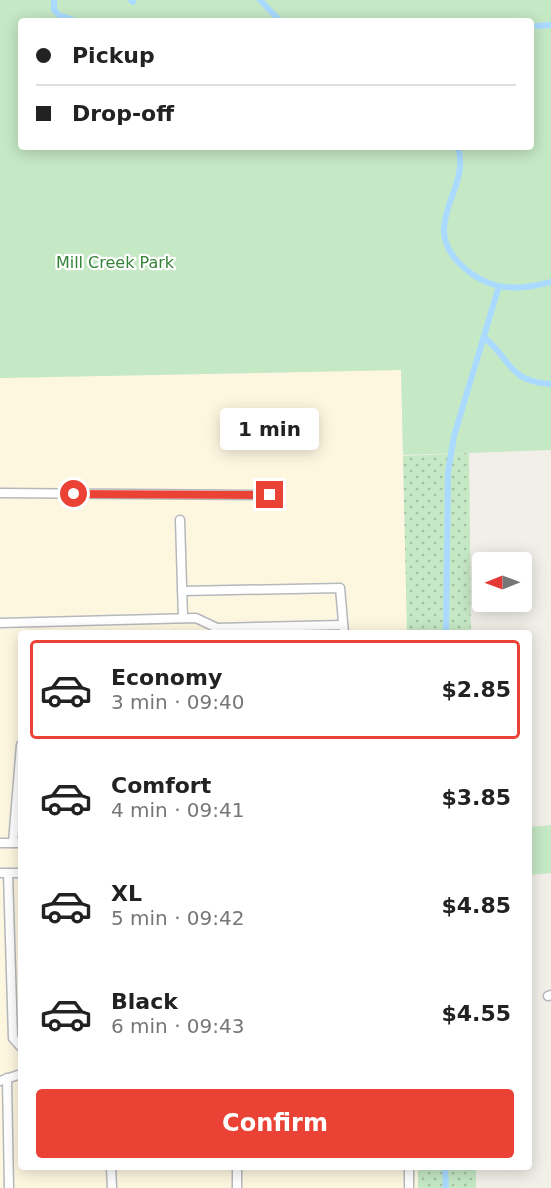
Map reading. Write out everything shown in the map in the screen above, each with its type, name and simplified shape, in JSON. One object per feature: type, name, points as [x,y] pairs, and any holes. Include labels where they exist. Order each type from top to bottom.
[{"type":"lane","points":[[0,493],[270,495]]},
{"type":"lane","points":[[180,520],[183,618]]},
{"type":"lane","points":[[0,623],[196,618],[217,628],[343,629],[340,588],[182,591]]},
{"type":"lane","points":[[204,622],[204,630]]},
{"type":"lane","points":[[0,843],[17,843],[18,818]]},
{"type":"lane","points":[[4,873],[13,1038],[18,1044]]},
{"type":"lane","points":[[9,1188],[3,1079],[18,1075]]},
{"type":"lane","points":[[111,1170],[112,1188]]},
{"type":"lane","points":[[237,1170],[237,1188]]},
{"type":"lane","points":[[409,1170],[409,1188]]},
{"type":"shaded area","points":[[401,370],[407,630],[18,630],[18,1170],[418,1170],[418,1188],[0,1188],[0,378]]},
{"type":"green space","name":"Mill Creek Park","points":[[0,0],[551,0],[551,450],[403,455],[401,370],[0,378]]},
{"type":"green space","points":[[469,453],[471,630],[407,630],[403,456]]},
{"type":"green space","points":[[551,825],[551,873],[532,875],[532,827]]},
{"type":"green space","points":[[418,1170],[476,1170],[476,1188],[418,1188]]},
{"type":"waterway","points":[[54,0],[54,10],[68,18]]},
{"type":"waterway","points":[[260,0],[277,18]]},
{"type":"waterway","points":[[537,26],[551,25]]},
{"type":"waterway","points":[[459,150],[460,169],[444,228],[446,243],[451,253],[471,273],[492,284],[514,288],[551,282]]},
{"type":"waterway","points":[[446,630],[448,472],[454,436],[499,286]]},
{"type":"waterway","points":[[485,338],[512,369],[526,379],[551,384]]},
{"type":"waterway","points":[[445,1170],[446,1188]]},
{"type":"route","points":[[74,494],[270,495]]}]
